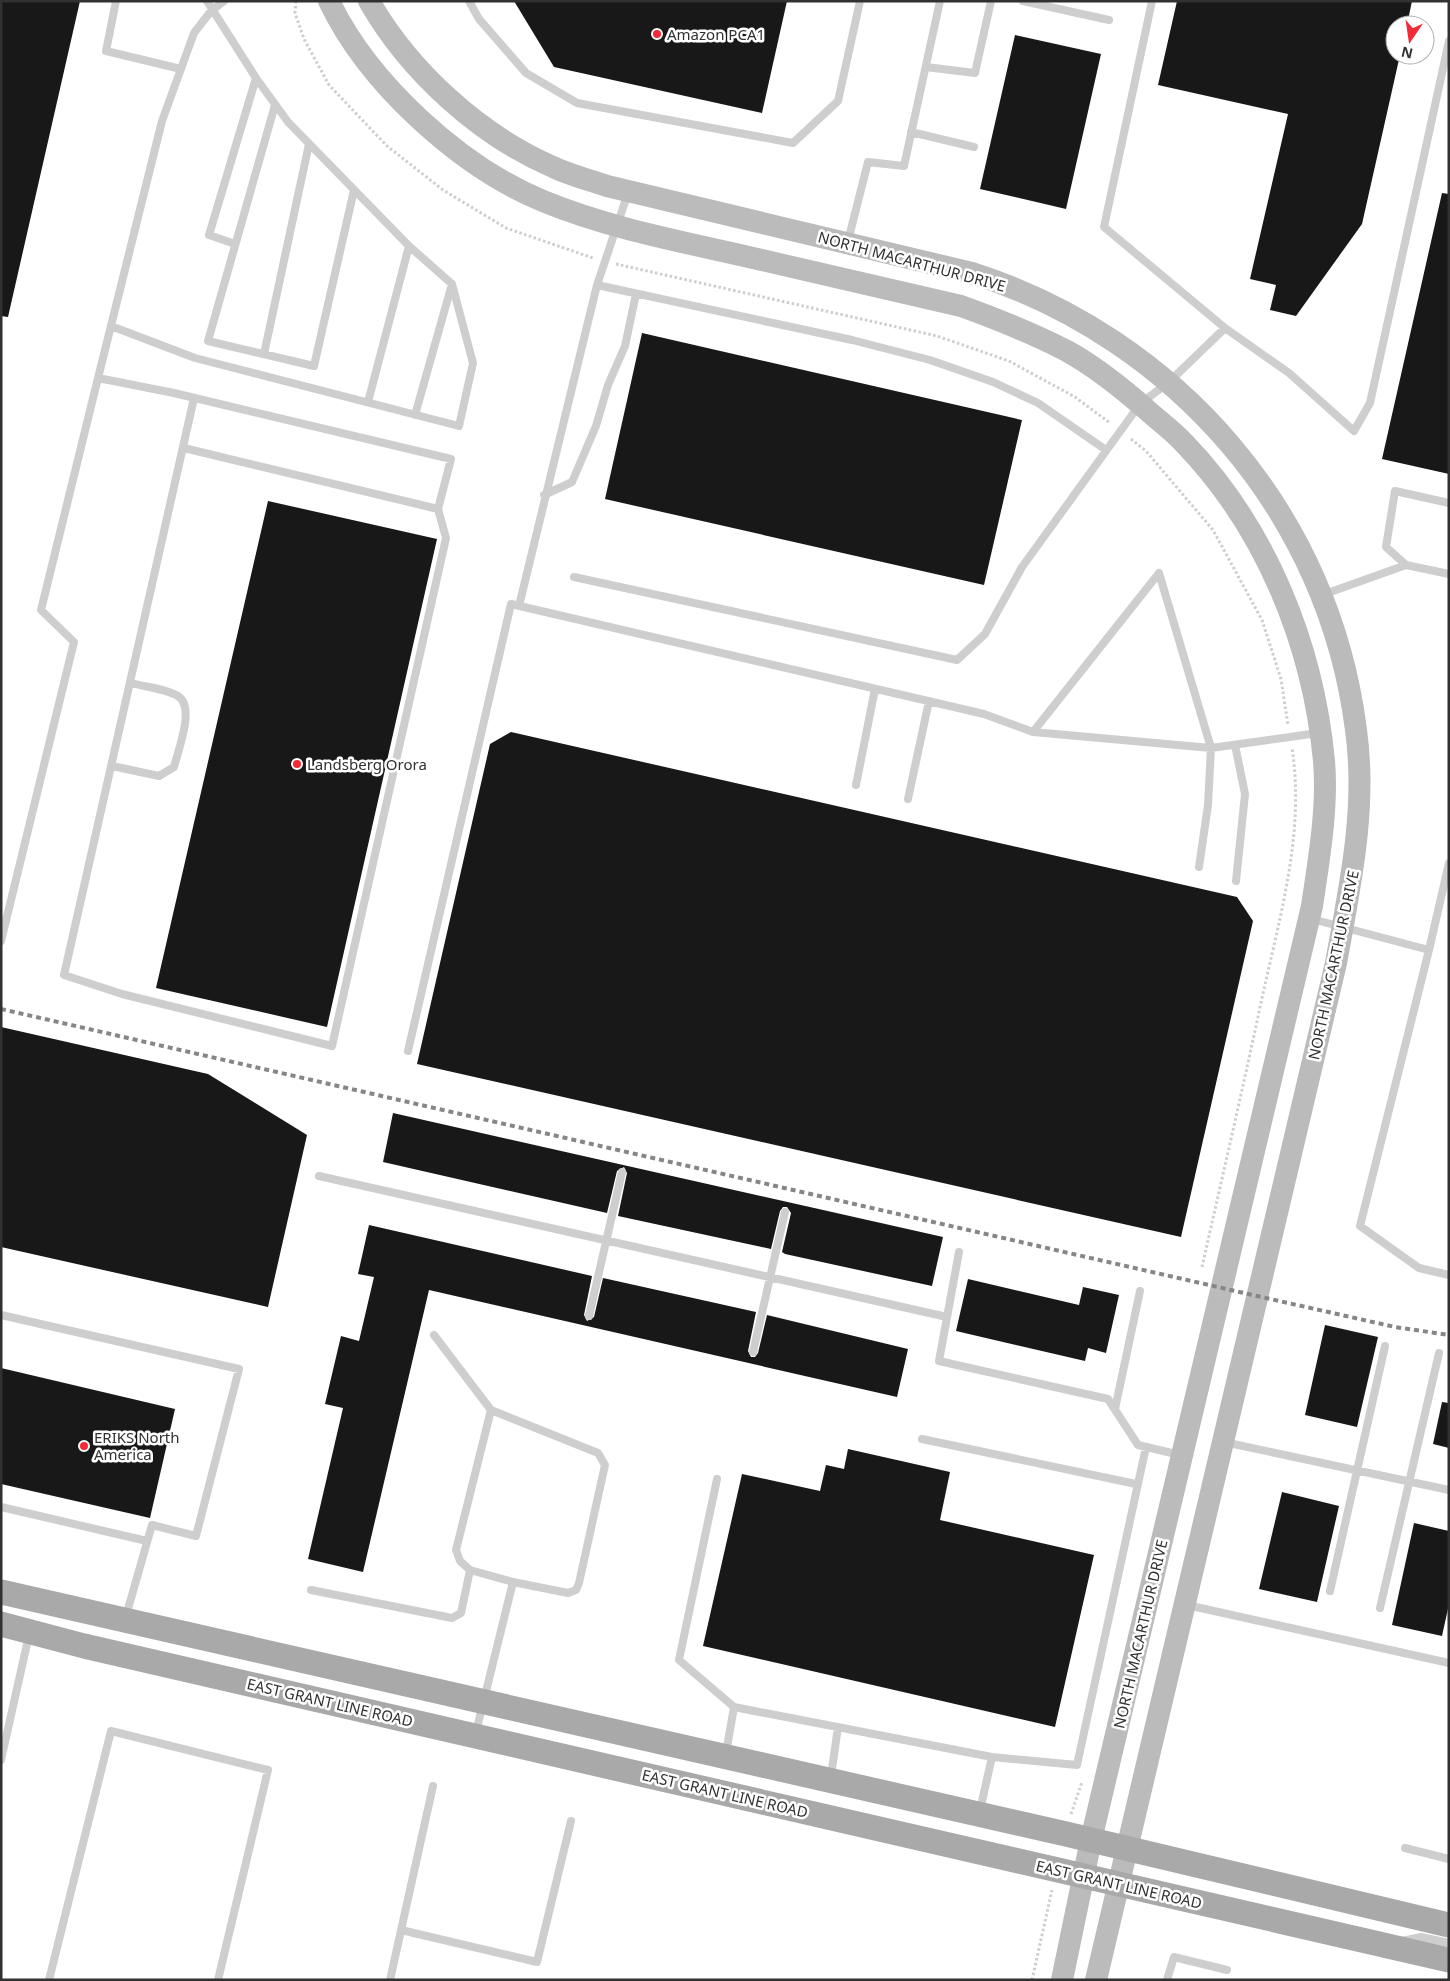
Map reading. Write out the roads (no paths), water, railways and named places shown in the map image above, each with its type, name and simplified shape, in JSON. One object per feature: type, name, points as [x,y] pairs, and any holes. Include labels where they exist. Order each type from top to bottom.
[{"type":"main road","name":"NORTH MACARTHUR DRIVE","points":[[329,1],[368,64],[406,107],[454,148],[508,184],[534,197],[617,226],[960,306],[1013,325],[1068,352],[1120,386],[1184,443],[1218,483],[1252,533],[1279,586],[1300,640],[1315,694],[1324,763],[1322,837],[1309,919],[1091,1840],[1062,1980]]},
{"type":"main road","name":"NORTH MACARTHUR DRIVE","points":[[369,1],[379,19],[419,70],[456,106],[498,137],[553,168],[628,191],[972,273],[1008,285],[1080,319],[1127,348],[1169,382],[1218,428],[1261,483],[1298,544],[1320,596],[1344,665],[1357,740],[1360,778],[1355,859],[1336,963],[1221,1448]]},
{"type":"main road","points":[[1096,1980],[1221,1448]]},
{"type":"main road","points":[[1,1592],[1126,1848],[1449,1925]]},
{"type":"main road","name":"EAST GRANT LINE ROAD","points":[[1,1624],[475,1736],[1449,1960]]},
{"type":"lane","points":[[116,1],[106,51],[181,69]]},
{"type":"lane","points":[[111,326],[195,358],[459,426],[473,363],[452,284],[409,246],[309,144],[275,105],[237,46],[211,11],[207,1]]},
{"type":"lane","points":[[1,941],[74,642],[41,610],[162,121],[194,33],[211,11],[224,1]]},
{"type":"lane","points":[[469,1],[478,19],[526,73],[578,103],[793,143],[838,101],[860,1]]},
{"type":"lane","points":[[848,243],[868,162],[904,166],[940,1]]},
{"type":"lane","points":[[926,66],[976,74],[991,1]]},
{"type":"lane","points":[[1023,1],[1109,20]]},
{"type":"lane","points":[[1152,1],[1104,227],[1225,328],[1289,373],[1354,431],[1370,403],[1449,41]]},
{"type":"lane","points":[[235,244],[209,235],[256,78]]},
{"type":"lane","points":[[1440,83],[1449,85]]},
{"type":"lane","points":[[275,105],[208,341],[314,366],[354,190]]},
{"type":"lane","points":[[911,132],[974,147]]},
{"type":"lane","points":[[264,354],[309,144]]},
{"type":"lane","points":[[519,606],[544,495],[597,285],[628,191]]},
{"type":"lane","points":[[368,402],[409,246]]},
{"type":"lane","points":[[416,414],[452,284]]},
{"type":"lane","points":[[597,285],[852,340],[930,360],[993,382],[1038,403],[1106,450]]},
{"type":"lane","points":[[544,495],[572,482],[596,426],[608,385],[625,346],[636,294]]},
{"type":"lane","points":[[574,577],[957,660],[984,634],[1022,567],[1140,404],[1169,382],[1225,328]]},
{"type":"lane","points":[[98,378],[194,398],[451,459],[438,509],[446,538],[332,1046],[122,994],[64,975],[194,398]]},
{"type":"lane","points":[[184,448],[438,509]]},
{"type":"lane","points":[[1449,503],[1395,491],[1386,547],[1406,565],[1449,574]]},
{"type":"lane","points":[[1320,596],[1406,565]]},
{"type":"lane","points":[[1033,732],[1159,573],[1211,748],[1208,804],[1199,867]]},
{"type":"lane","points":[[408,1051],[511,604],[984,714],[1033,732],[1211,748],[1320,733]]},
{"type":"lane","points":[[112,766],[159,776],[167,772],[174,767],[187,714],[185,702],[177,695],[131,683]]},
{"type":"lane","points":[[856,785],[875,689]]},
{"type":"lane","points":[[908,799],[929,701]]},
{"type":"lane","points":[[1235,745],[1245,794],[1236,881]]},
{"type":"lane","points":[[1449,863],[1360,1226],[1419,1268],[1449,1275]]},
{"type":"lane","points":[[1309,919],[1429,950]]},
{"type":"lane","points":[[589,1316],[622,1172]]},
{"type":"lane","points":[[318,1176],[947,1317]]},
{"type":"lane","points":[[753,1352],[785,1212]]},
{"type":"lane","points":[[959,1252],[939,1361],[1108,1398],[1138,1445],[1182,1456]]},
{"type":"lane","points":[[1115,1409],[1140,1291]]},
{"type":"lane","points":[[1,1315],[239,1369],[196,1536],[152,1525],[125,1620]]},
{"type":"lane","points":[[434,1335],[490,1410],[598,1452],[605,1465],[580,1583],[576,1590],[568,1593],[514,1582],[470,1570],[460,1561],[456,1550],[490,1410]]},
{"type":"lane","points":[[1330,1591],[1386,1346]]},
{"type":"lane","points":[[1380,1608],[1439,1353]]},
{"type":"lane","points":[[922,1439],[1136,1484]]},
{"type":"lane","points":[[717,1479],[678,1660],[734,1707],[992,1757],[1077,1765],[1136,1484],[1146,1447]]},
{"type":"lane","points":[[1221,1448],[1358,1471],[1449,1490]]},
{"type":"lane","points":[[1,1507],[147,1540]]},
{"type":"lane","points":[[311,1590],[452,1618],[461,1613],[470,1570]]},
{"type":"lane","points":[[475,1736],[514,1582]]},
{"type":"lane","points":[[1184,1604],[1449,1663]]},
{"type":"lane","points":[[1,1760],[30,1632]]},
{"type":"lane","points":[[725,1757],[734,1707]]},
{"type":"lane","points":[[830,1781],[838,1727]]},
{"type":"lane","points":[[49,1980],[111,1731],[268,1770],[218,1980]]},
{"type":"lane","points":[[980,1815],[992,1757]]},
{"type":"lane","points":[[390,1980],[433,1786]]},
{"type":"lane","points":[[401,1930],[537,1962],[571,1821]]},
{"type":"lane","points":[[1404,1848],[1449,1859]]},
{"type":"lane","points":[[1389,1945],[1421,1938],[1449,1943]]},
{"type":"lane","points":[[1167,1980],[1174,1957],[1227,1970]]},
{"type":"railway","points":[[1,1009],[1257,1296],[1395,1327],[1449,1335]]},
{"type":"place","name":"Amazon PCA1","points":[[657,34]]},
{"type":"place","name":"Landsberg Orora","points":[[297,764]]},
{"type":"place","name":"ERIKS North America","points":[[84,1446]]}]
